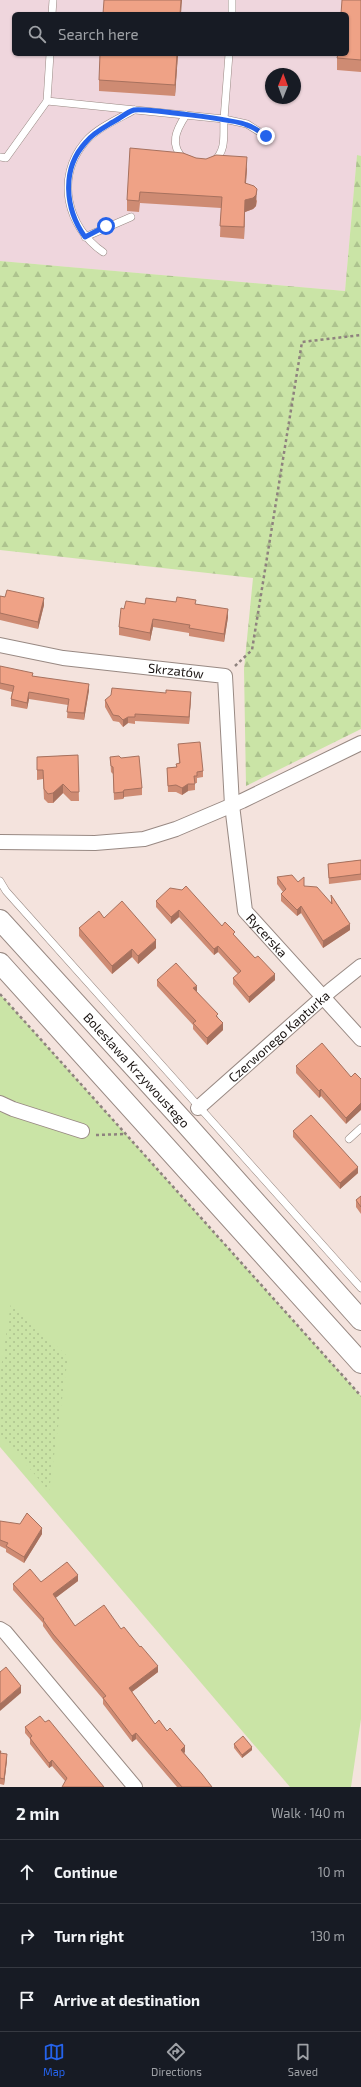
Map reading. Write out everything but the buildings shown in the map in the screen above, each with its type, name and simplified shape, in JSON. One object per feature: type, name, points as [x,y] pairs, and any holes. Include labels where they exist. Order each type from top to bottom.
[{"type":"main road","name":"Bolesława Krzywoustego","points":[[0,920],[361,1320]]},
{"type":"main road","points":[[0,963],[361,1363]]},
{"type":"main road","points":[[246,1236],[245,1226],[248,1220],[254,1217],[273,1222]]},
{"type":"street","name":"Skrzatów","points":[[0,644],[63,658],[226,676]]},
{"type":"street","points":[[226,676],[232,805]]},
{"type":"street","points":[[0,842],[95,843],[144,839],[176,829],[232,805],[361,743]]},
{"type":"street","name":"Rycerska","points":[[232,805],[245,911],[361,1039]]},
{"type":"street","name":"Czerwonego Kapturka","points":[[198,1108],[361,966]]},
{"type":"street","points":[[0,1103],[13,1109],[82,1131]]},
{"type":"street","points":[[0,1629],[5,1632],[135,1787]]},
{"type":"lane","points":[[52,12],[53,0]]},
{"type":"lane","points":[[232,0],[232,12]]},
{"type":"lane","points":[[0,157],[6,158],[47,101],[50,56]]},
{"type":"lane","points":[[209,164],[220,156],[224,145],[224,118],[229,56]]},
{"type":"lane","points":[[47,101],[186,116],[224,118],[247,124],[266,136]]},
{"type":"lane","points":[[103,252],[85,237],[71,210],[68,189],[71,171],[85,142],[97,132],[134,110]]},
{"type":"lane","points":[[186,116],[177,128],[174,142],[179,155],[191,164]]},
{"type":"lane","points":[[85,237],[131,217]]},
{"type":"lane","points":[[0,881],[6,891],[198,1108],[361,1288]]},
{"type":"lane","points":[[349,1139],[361,1128]]},
{"type":"path","points":[[226,676],[252,650],[302,342],[361,335]]},
{"type":"path","points":[[0,994],[361,1396]]},
{"type":"path","points":[[82,1131],[102,1136],[126,1134]]},
{"type":"shaded area","points":[[0,0],[361,0],[361,156],[357,156],[345,291],[0,261]]},
{"type":"green space","points":[[357,155],[361,156],[361,729],[246,786],[244,669],[253,578],[0,550],[0,261],[345,291]]},
{"type":"green space","points":[[0,994],[361,1396],[361,1719],[351,1787],[290,1787],[0,1447]]},
{"type":"green space","points":[[11,1303],[68,1357],[49,1491],[0,1434],[0,1374]]},
{"type":"route","points":[[106,226],[85,237],[78,228],[71,210],[68,189],[71,171],[77,155],[85,142],[97,132],[134,110],[186,116],[224,118],[247,124],[266,136]]}]
